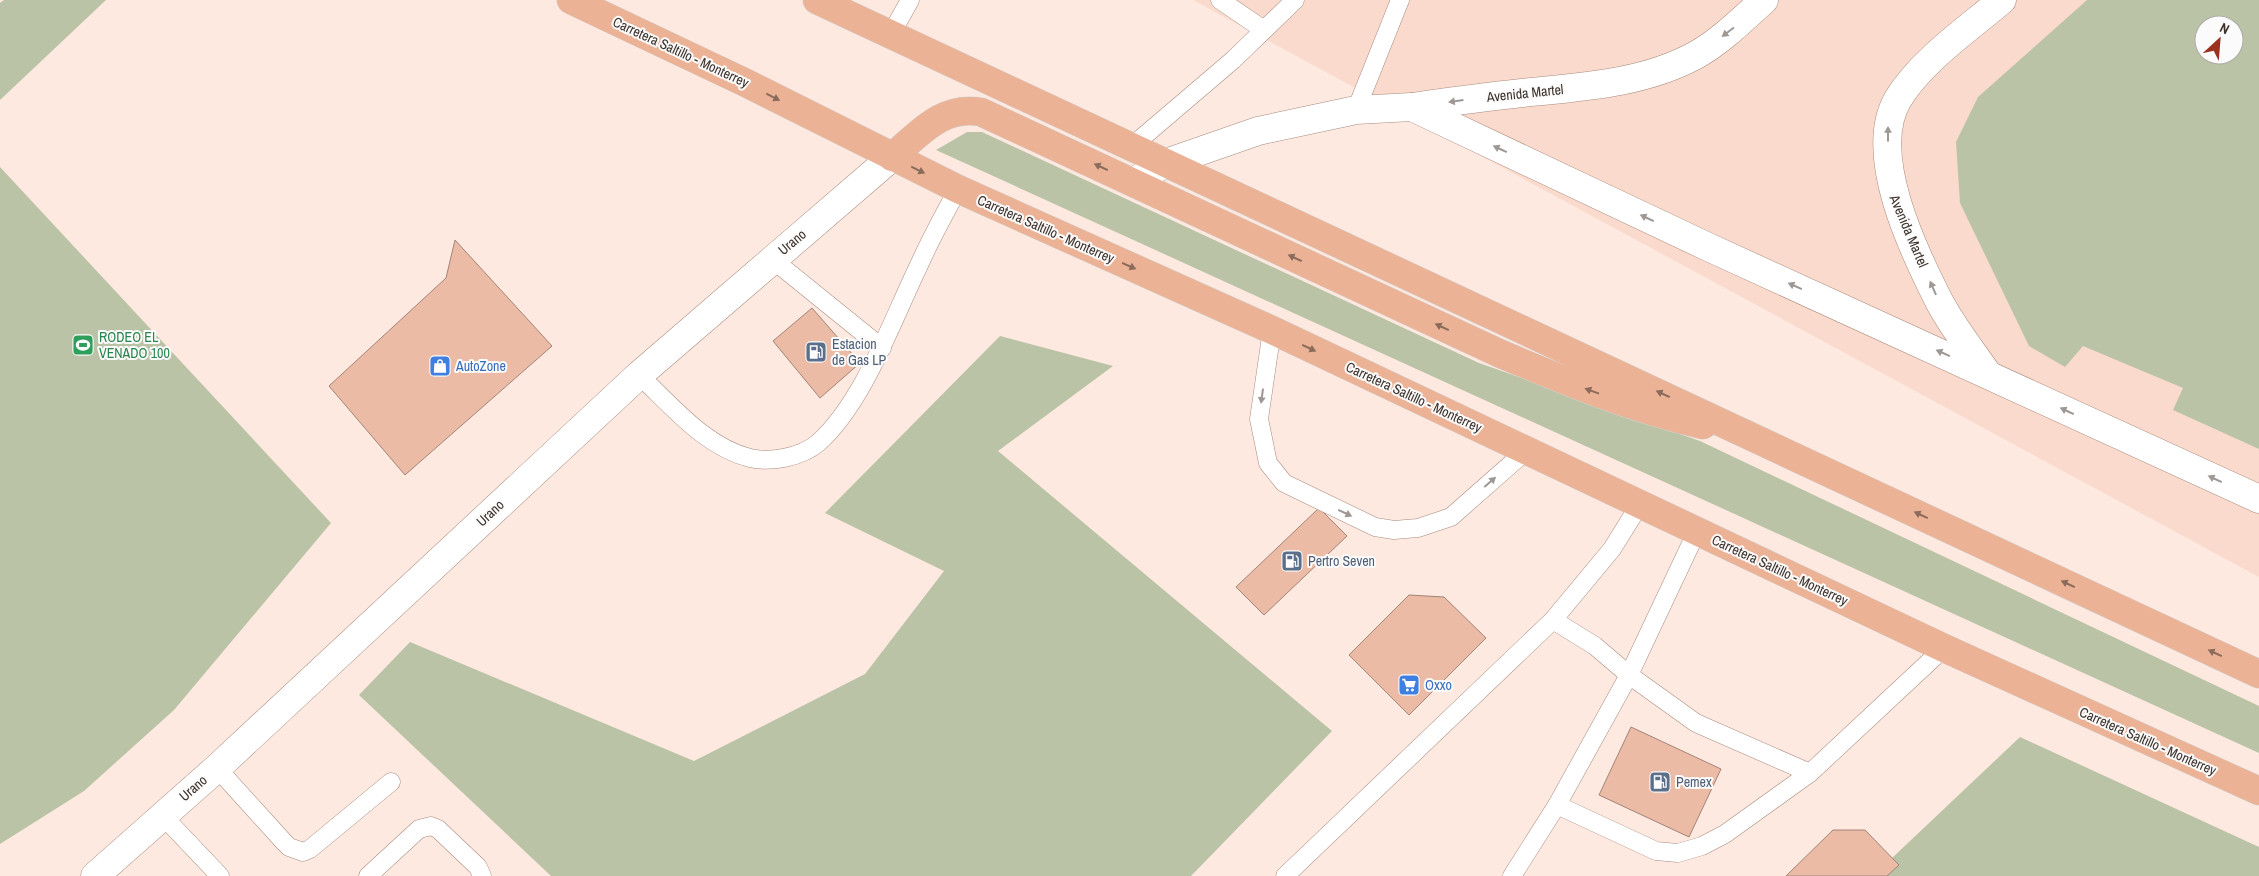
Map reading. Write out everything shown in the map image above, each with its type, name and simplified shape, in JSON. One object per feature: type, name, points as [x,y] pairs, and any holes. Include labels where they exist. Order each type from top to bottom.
[{"type":"main road","name":"Carretera Saltillo - Monterrey","points":[[571,0],[744,82],[958,189],[1272,330],[1944,648],[2259,791]]},
{"type":"main road","points":[[817,0],[1756,437],[2259,674]]},
{"type":"main road","points":[[892,157],[941,116],[968,110],[995,117],[1501,354],[1579,387],[1656,415],[1756,437]]},
{"type":"street","name":"Avenida Martel","points":[[1133,182],[1166,164],[1258,131],[1356,110],[1412,107],[1586,86],[1630,79],[1663,70],[1697,55],[1737,25],[1764,0]]},
{"type":"street","name":"Avenida Martel","points":[[1987,374],[1940,302],[1915,247],[1892,190],[1887,127],[1897,101],[1913,77],[2002,0]]},
{"type":"street","points":[[1412,107],[1706,246],[2259,499]]},
{"type":"street","name":"Urano","points":[[95,876],[217,768],[639,375],[892,157]]},
{"type":"lane","points":[[891,34],[910,0]]},
{"type":"lane","points":[[1220,0],[1264,30]]},
{"type":"lane","points":[[1131,147],[1234,60],[1295,0]]},
{"type":"lane","points":[[1356,110],[1400,0]]},
{"type":"lane","points":[[639,375],[711,441],[750,458],[774,460],[799,453],[816,444],[832,429],[882,348],[920,263],[958,189]]},
{"type":"lane","points":[[772,259],[882,348]]},
{"type":"lane","points":[[1272,330],[1259,419],[1268,464],[1284,483],[1375,526],[1394,530],[1418,528],[1451,516],[1526,450]]},
{"type":"lane","points":[[1285,876],[1553,620],[1612,549],[1640,504]]},
{"type":"lane","points":[[1512,876],[1557,805],[1629,675],[1697,531]]},
{"type":"lane","points":[[1553,620],[1594,646],[1629,675],[1696,723],[1810,773]]},
{"type":"lane","points":[[1557,805],[1637,844],[1656,851],[1678,853],[1702,846],[1725,834],[1810,773],[1944,648]]},
{"type":"lane","points":[[217,768],[289,847],[303,852],[310,849],[391,782]]},
{"type":"lane","points":[[162,815],[220,876]]},
{"type":"lane","points":[[368,876],[419,830],[431,826],[438,828],[478,867],[482,876]]},
{"type":"shaded area","points":[[1193,0],[2259,0],[2259,577]]},
{"type":"green space","points":[[4,0],[106,0],[0,100],[0,3]]},
{"type":"green space","points":[[2087,0],[2259,0],[2259,449],[2173,410],[2183,388],[2083,346],[2065,367],[2029,346],[1960,203],[1956,142],[1978,97]]},
{"type":"green space","points":[[967,132],[982,132],[1479,363],[1700,441],[2259,706],[2259,753],[936,150]]},
{"type":"green space","name":"RODEO EL VENADO 100","points":[[0,167],[331,523],[174,710],[84,791],[0,844]]},
{"type":"green space","points":[[1000,336],[1113,366],[998,451],[1332,731],[1191,876],[551,876],[359,695],[410,642],[694,761],[865,674],[944,571],[825,513]]},
{"type":"green space","points":[[2020,737],[2259,847],[2259,876],[1873,876]]},
{"type":"building","name":"AutoZone","points":[[455,240],[552,346],[405,475],[329,386],[446,278]]},
{"type":"building","name":"Estacion de Gas LP","points":[[812,308],[860,363],[820,398],[773,341]]},
{"type":"building","name":"Pertro Seven","points":[[1319,508],[1347,536],[1264,615],[1236,587]]},
{"type":"building","name":"Oxxo","points":[[1409,595],[1444,597],[1486,638],[1409,715],[1349,655]]},
{"type":"building","name":"Pemex","points":[[1631,727],[1721,769],[1689,837],[1599,795]]},
{"type":"building","points":[[1833,830],[1865,830],[1899,865],[1887,876],[1786,876]]},
{"type":"place","name":"RODEO EL VENADO 100","points":[[83,345]]},
{"type":"place","name":"Estacion de Gas LP","points":[[816,352]]},
{"type":"place","name":"AutoZone","points":[[440,366]]},
{"type":"place","name":"Pertro Seven","points":[[1292,561]]},
{"type":"place","name":"Oxxo","points":[[1409,685]]},
{"type":"place","name":"Pemex","points":[[1660,782]]}]
